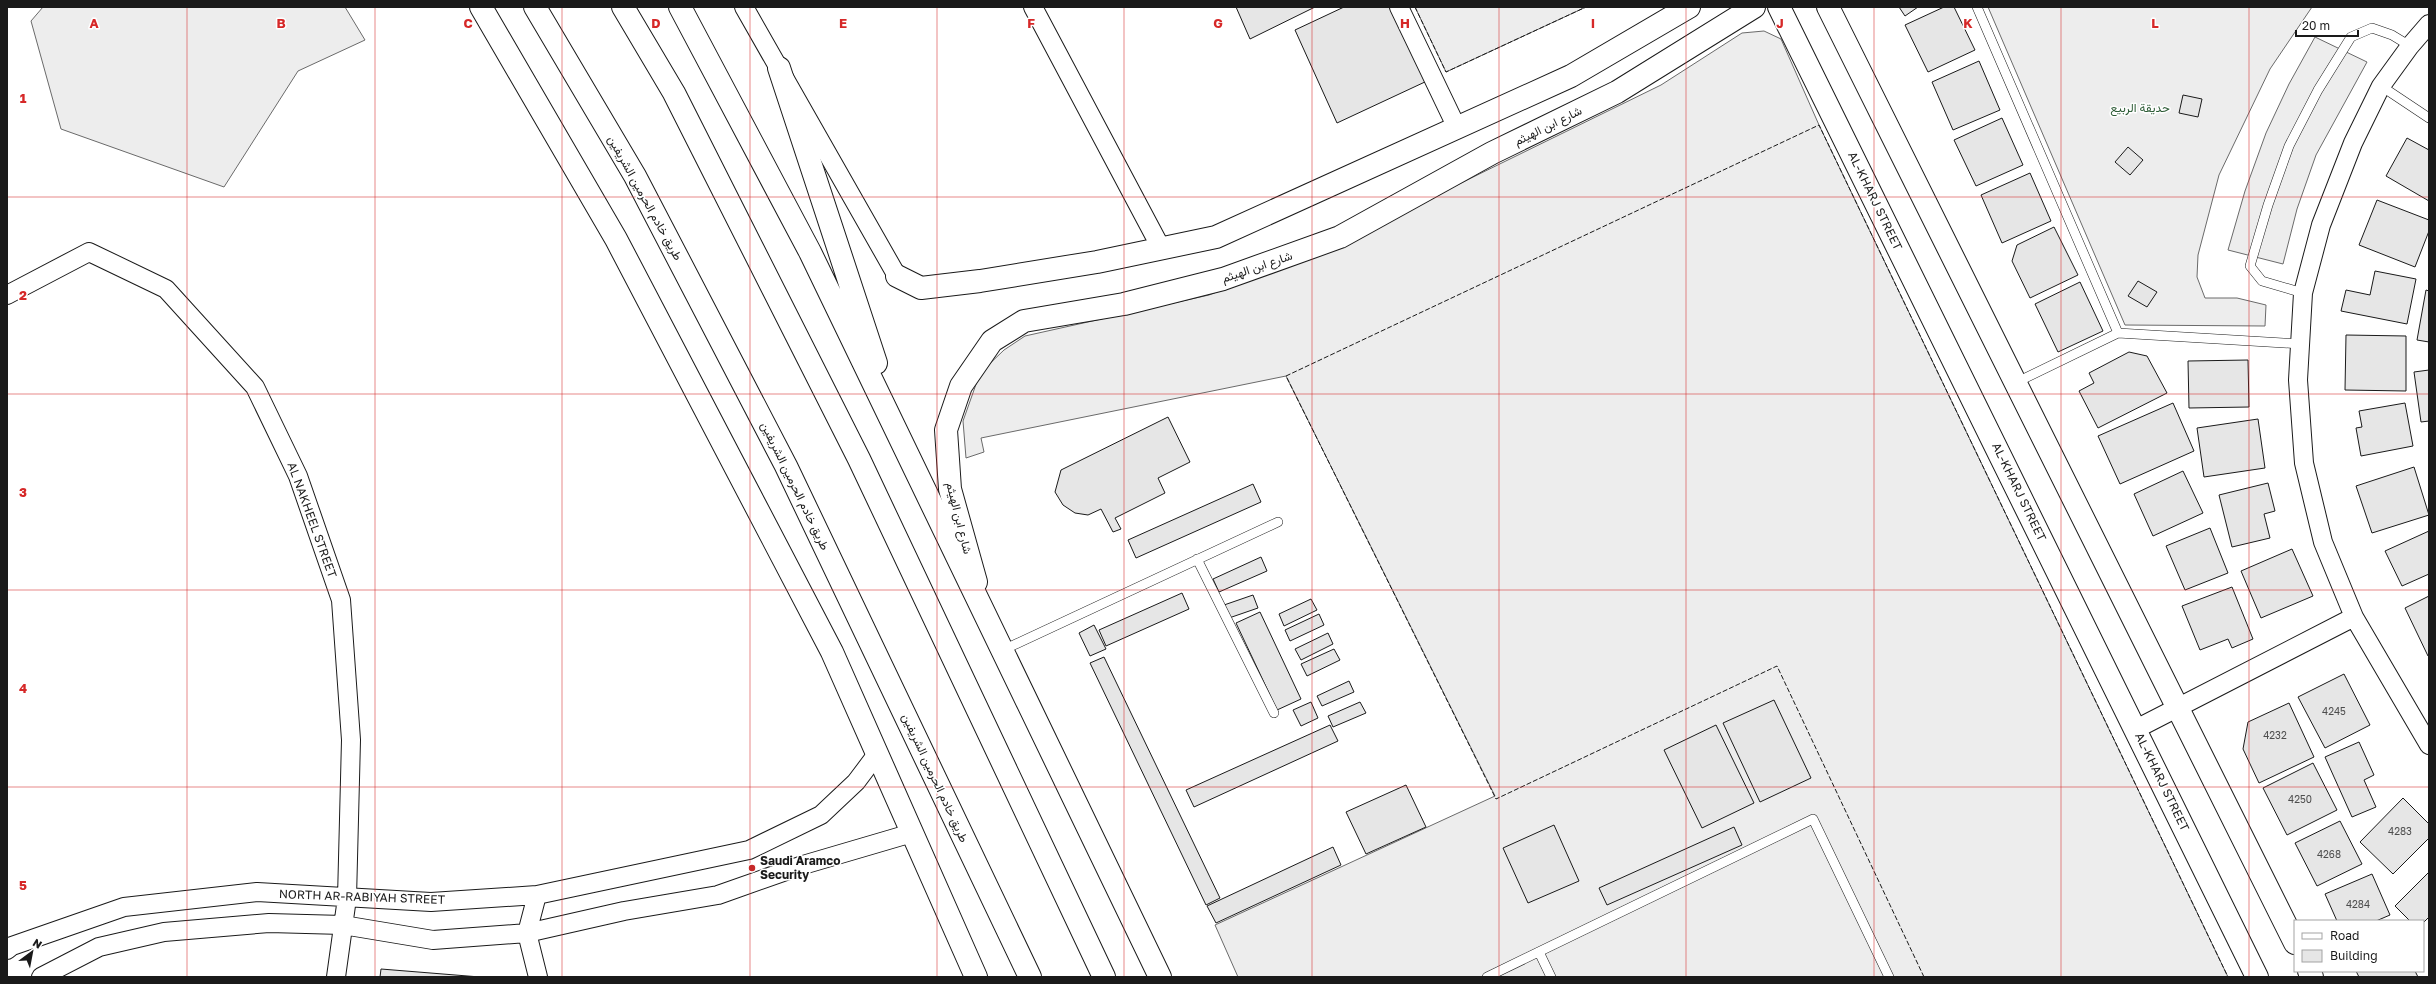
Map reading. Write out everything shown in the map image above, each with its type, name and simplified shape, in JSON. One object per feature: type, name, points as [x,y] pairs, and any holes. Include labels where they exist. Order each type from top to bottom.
[{"type":"main road","points":[[481,7],[616,239],[832,652],[976,977]]},
{"type":"main road","name":"طريق خادم الحرمين الشريفين","points":[[534,7],[635,176],[786,466],[1030,977]]},
{"type":"main road","points":[[623,7],[674,93],[859,460],[1104,977]]},
{"type":"main road","points":[[680,7],[810,252],[1160,977]]},
{"type":"main road","points":[[897,276],[921,288],[980,281],[1089,263],[1216,237],[1571,76],[1689,7]]},
{"type":"main road","name":"شارع ابن الهيثم","points":[[983,609],[950,489],[946,430],[961,386],[992,341],[1024,321],[1124,304],[1224,279],[1340,237],[1492,153],[1617,92],[1754,7]]},
{"type":"main road","name":"AL-KHARJ STREET","points":[[1779,7],[2257,977]]},
{"type":"main road","points":[[1828,7],[2294,941]]},
{"type":"main road","points":[[779,68],[904,447]]},
{"type":"street","points":[[744,7],[897,276]]},
{"type":"street","points":[[1034,7],[1161,248]]},
{"type":"street","points":[[1399,7],[1456,128]]},
{"type":"street","points":[[2429,24],[2410,46],[2381,86],[2353,144],[2321,226],[2304,293],[2298,380],[2304,463],[2323,542],[2354,617],[2429,745]]},
{"type":"street","name":"AL NAKHEEL STREET","points":[[7,295],[89,252],[166,289],[255,387],[298,476],[341,600],[350,740],[347,898]]},
{"type":"street","points":[[2136,729],[2354,617]]},
{"type":"street","name":"NORTH AR-RABIYAH STREET","points":[[7,950],[12,946],[124,907],[257,892],[431,902],[537,895],[749,850],[821,815],[856,782],[877,754]]},
{"type":"street","points":[[41,977],[99,947],[164,932],[269,923],[343,925],[433,940],[527,933],[624,911],[718,895],[803,864],[912,833]]},
{"type":"street","points":[[537,895],[527,933],[538,977]]},
{"type":"street","points":[[336,977],[347,898]]},
{"type":"lane","points":[[1977,7],[2118,333]]},
{"type":"lane","points":[[2304,293],[2262,281],[2250,266],[2268,205],[2289,146],[2318,90],[2351,37],[2372,28],[2392,35],[2410,46]]},
{"type":"lane","points":[[2381,86],[2429,118]]},
{"type":"lane","points":[[2015,383],[2118,333],[2301,344]]},
{"type":"lane","points":[[1002,650],[1278,522]]},
{"type":"lane","points":[[1197,559],[1274,713]]},
{"type":"lane","points":[[1487,977],[1813,819],[1888,977]]},
{"type":"lane","points":[[1539,952],[1552,977]]},
{"type":"shaded area","points":[[43,7],[345,7],[365,40],[298,71],[224,187],[61,129],[31,21]]},
{"type":"shaded area","points":[[1415,7],[1586,7],[1446,72]]},
{"type":"shaded area","name":"حديقة الربيع","points":[[1988,7],[2312,7],[2270,69],[2219,175],[2198,255],[2197,277],[2205,298],[2237,298],[2266,305],[2265,326],[2125,325]]},
{"type":"shaded area","points":[[1764,31],[1781,39],[1819,125],[2228,977],[1238,977],[1215,925],[1495,796],[1286,376],[981,438],[984,452],[966,458],[963,421],[980,373],[1004,350],[1025,336],[1209,295],[1316,254],[1661,85],[1742,33]]},
{"type":"shaded area","points":[[2315,37],[2367,62],[2316,155],[2297,209],[2283,264],[2228,250],[2245,191],[2266,133],[2289,84]]},
{"type":"building","points":[[1236,7],[1315,7],[1250,39]]},
{"type":"building","points":[[1344,7],[1390,7],[1427,81],[1337,123],[1295,30]]},
{"type":"building","points":[[1899,7],[1918,7],[1905,16]]},
{"type":"building","points":[[1944,7],[1954,7],[1975,50],[1928,72],[1905,25]]},
{"type":"building","points":[[1979,61],[2000,110],[1953,130],[1932,82]]},
{"type":"building","points":[[2183,95],[2202,99],[2198,117],[2179,113]]},
{"type":"building","points":[[2002,118],[2023,165],[1976,186],[1954,140]]},
{"type":"building","points":[[2407,138],[2429,150],[2429,201],[2386,176]]},
{"type":"building","points":[[2128,147],[2143,160],[2130,175],[2115,162]]},
{"type":"building","points":[[2030,173],[2051,221],[2002,243],[1981,195]]},
{"type":"building","points":[[2377,200],[2429,220],[2429,231],[2415,267],[2359,245]]},
{"type":"building","points":[[2054,227],[2078,275],[2030,298],[2012,261],[2017,245]]},
{"type":"building","points":[[2375,271],[2416,279],[2407,324],[2341,311],[2346,290],[2370,295]]},
{"type":"building","points":[[2138,281],[2157,292],[2147,307],[2128,296]]},
{"type":"building","points":[[2080,282],[2103,331],[2058,352],[2035,304]]},
{"type":"building","points":[[2426,290],[2429,291],[2429,342],[2417,340]]},
{"type":"building","points":[[2346,335],[2406,336],[2406,391],[2345,390]]},
{"type":"building","points":[[2129,352],[2147,356],[2167,393],[2098,428],[2079,391],[2094,383],[2089,373]]},
{"type":"building","points":[[2248,360],[2249,407],[2189,408],[2188,361]]},
{"type":"building","points":[[2429,370],[2429,421],[2421,422],[2414,372]]},
{"type":"building","points":[[2173,403],[2194,451],[2120,484],[2098,436]]},
{"type":"building","points":[[2405,403],[2413,446],[2361,456],[2356,428],[2362,427],[2359,411]]},
{"type":"building","points":[[1168,417],[1190,462],[1158,478],[1165,493],[1115,518],[1121,529],[1113,532],[1101,509],[1088,515],[1075,513],[1063,505],[1055,492],[1061,470]]},
{"type":"building","points":[[2258,419],[2265,468],[2204,477],[2197,428]]},
{"type":"building","points":[[2414,467],[2429,515],[2372,533],[2356,486]]},
{"type":"building","points":[[2183,471],[2203,513],[2153,536],[2134,494]]},
{"type":"building","points":[[2268,483],[2275,511],[2264,514],[2270,538],[2232,547],[2219,495]]},
{"type":"building","points":[[1253,484],[1261,502],[1136,558],[1128,540]]},
{"type":"building","points":[[2210,528],[2228,573],[2185,590],[2166,546]]},
{"type":"building","points":[[2429,531],[2429,574],[2402,586],[2385,551]]},
{"type":"building","points":[[2292,549],[2313,596],[2261,618],[2241,571]]},
{"type":"building","points":[[1261,557],[1267,571],[1219,592],[1213,579]]},
{"type":"building","points":[[2232,587],[2253,639],[2232,648],[2228,639],[2200,650],[2182,606]]},
{"type":"building","points":[[1182,593],[1189,609],[1106,646],[1099,630]]},
{"type":"building","points":[[1253,595],[1258,608],[1229,618],[1224,605]]},
{"type":"building","points":[[2429,596],[2429,655],[2428,656],[2405,608]]},
{"type":"building","points":[[1311,599],[1317,610],[1284,626],[1279,614]]},
{"type":"building","points":[[1260,612],[1301,699],[1277,710],[1236,623]]},
{"type":"building","points":[[1319,614],[1324,625],[1290,641],[1285,630]]},
{"type":"building","points":[[1094,625],[1106,649],[1090,656],[1079,633]]},
{"type":"building","points":[[1328,633],[1333,644],[1301,660],[1295,649]]},
{"type":"building","points":[[1334,649],[1340,660],[1307,676],[1301,664]]},
{"type":"building","points":[[1104,657],[1220,898],[1206,905],[1090,663]]},
{"type":"building","points":[[2344,674],[2370,725],[2325,748],[2298,697]]},
{"type":"building","points":[[1349,681],[1354,692],[1322,706],[1317,696]]},
{"type":"building","points":[[1774,700],[1811,778],[1760,802],[1723,723]]},
{"type":"building","points":[[1311,702],[1318,718],[1301,726],[1293,710]]},
{"type":"building","points":[[1360,702],[1366,713],[1333,727],[1328,716]]},
{"type":"building","points":[[2289,703],[2314,757],[2259,783],[2243,749],[2248,722]]},
{"type":"building","points":[[1330,725],[1338,741],[1194,807],[1186,790]]},
{"type":"building","points":[[1716,725],[1754,803],[1702,828],[1664,750]]},
{"type":"building","points":[[2359,742],[2374,775],[2364,780],[2376,807],[2352,817],[2325,757]]},
{"type":"building","points":[[2313,763],[2337,810],[2287,835],[2263,788]]},
{"type":"building","points":[[1406,785],[1426,827],[1366,854],[1346,812]]},
{"type":"building","points":[[2403,798],[2429,824],[2429,838],[2393,874],[2360,842]]},
{"type":"building","points":[[2340,821],[2362,864],[2317,886],[2295,843]]},
{"type":"building","points":[[1554,825],[1579,881],[1528,903],[1503,848]]},
{"type":"building","points":[[1734,827],[1742,845],[1607,905],[1599,888]]},
{"type":"building","points":[[1333,847],[1341,865],[1216,923],[1207,906]]},
{"type":"building","points":[[2429,872],[2429,917],[2424,922],[2424,920],[2409,920],[2395,906]]},
{"type":"building","points":[[2372,874],[2390,915],[2378,920],[2337,920],[2325,894]]},
{"type":"building","points":[[381,969],[480,977],[380,977]]},
{"type":"building","points":[[2356,972],[2416,972],[2418,977],[2359,977]]},
{"type":"fence","points":[[1415,7],[1446,72],[1586,7]]},
{"type":"fence","points":[[1924,977],[1777,666],[1496,799],[1286,376],[1819,125],[2228,977]]},
{"type":"place","name":"Saudi Aramco Security","points":[[752,868]]}]
